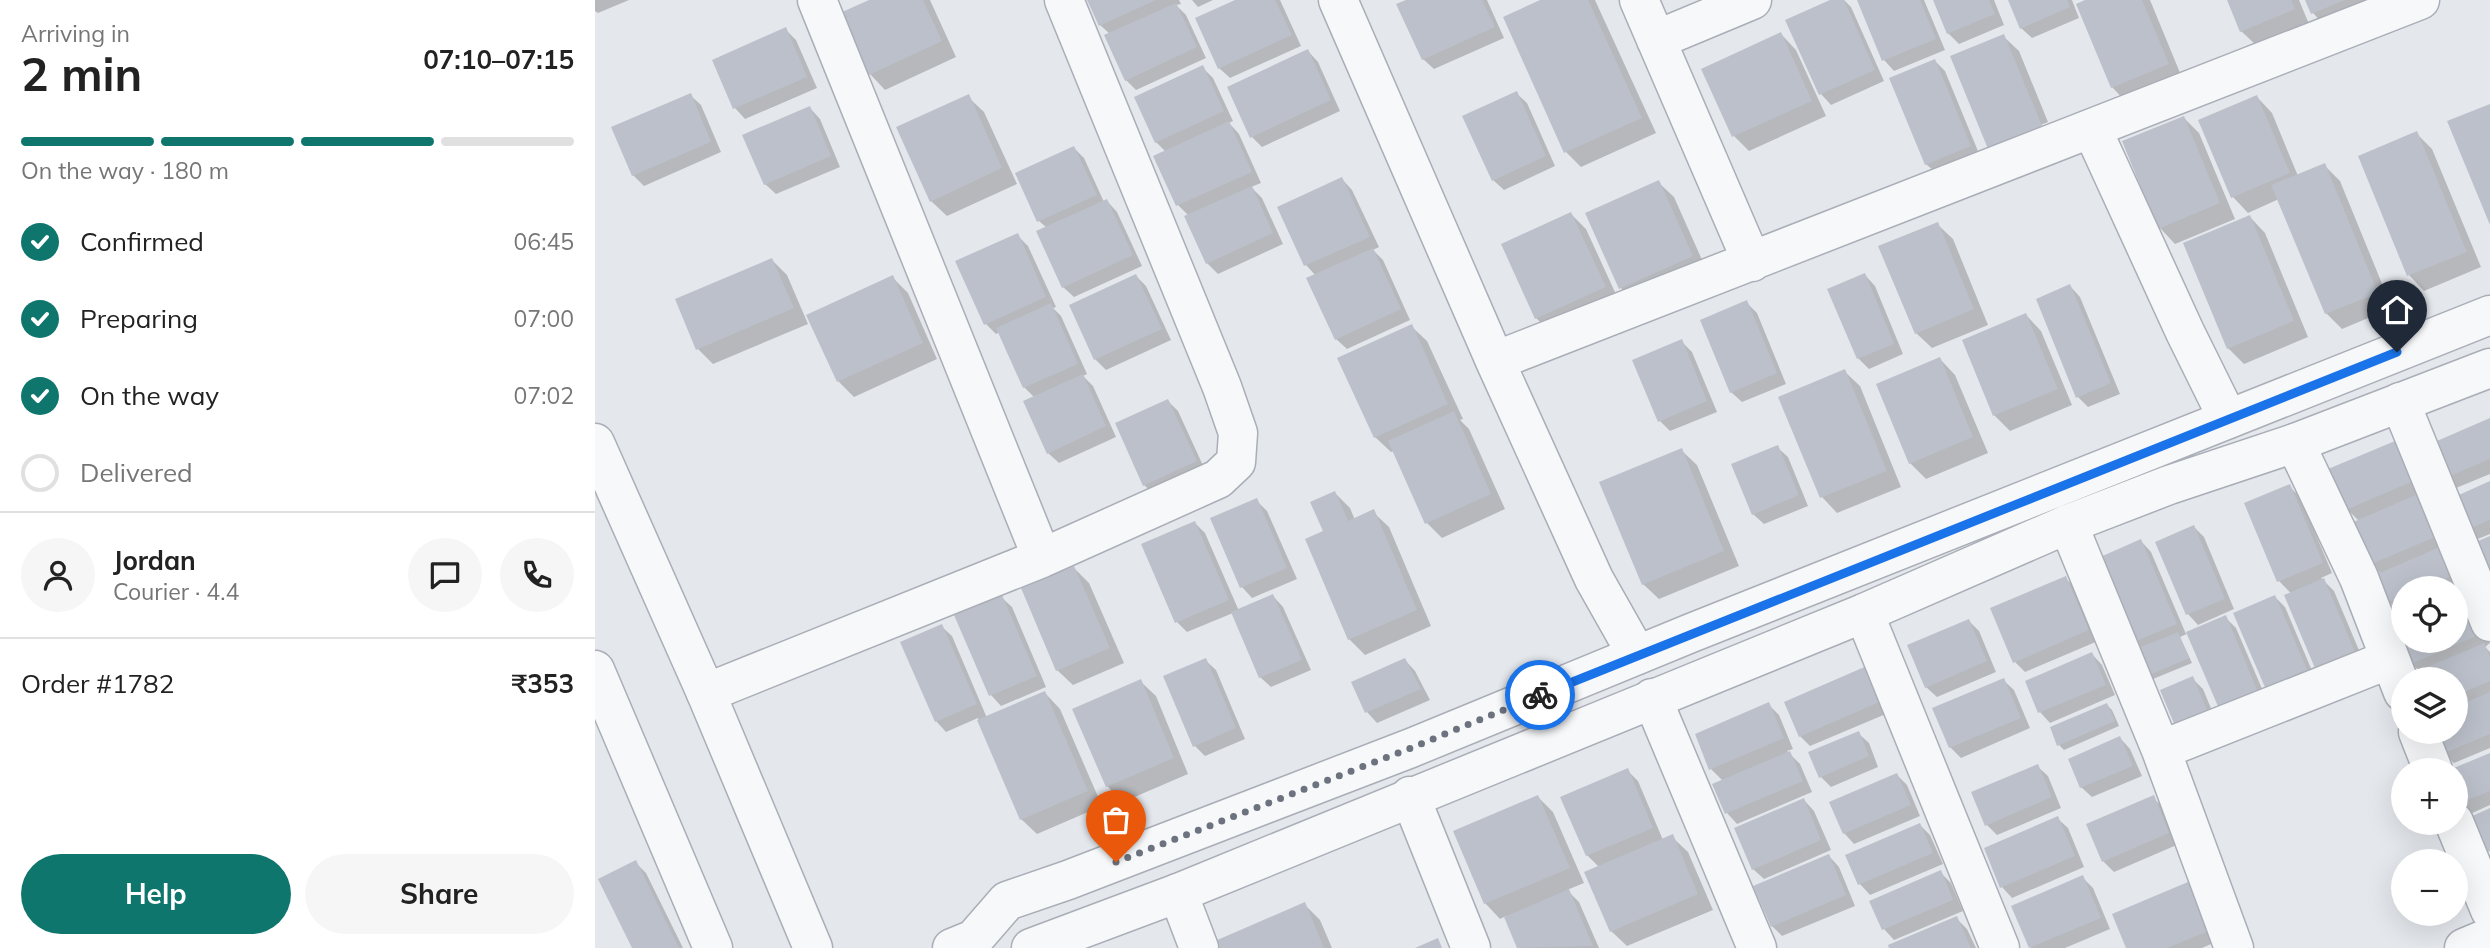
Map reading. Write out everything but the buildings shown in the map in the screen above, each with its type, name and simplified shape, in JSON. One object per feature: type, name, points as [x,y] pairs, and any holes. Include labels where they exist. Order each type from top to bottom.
[{"type":"street","points":[[817,0],[1042,558]]},
{"type":"street","points":[[706,693],[1042,558],[1218,479],[1236,462],[1238,433],[1222,387],[1064,0]]},
{"type":"street","points":[[1338,0],[1495,361],[1594,579],[1637,656]]},
{"type":"street","points":[[1639,0],[1752,261]]},
{"type":"street","points":[[1656,40],[1752,0]]},
{"type":"street","points":[[1495,361],[2420,0]]},
{"type":"street","points":[[2092,129],[2228,419]]},
{"type":"street","points":[[978,945],[1007,901],[1411,748],[1715,623],[2490,316]]},
{"type":"street","points":[[2397,352],[2408,399],[2490,622]]},
{"type":"street","points":[[1031,948],[1178,893],[1864,612],[2068,524],[2169,485],[2295,443],[2490,368]]},
{"type":"street","points":[[595,443],[706,693],[813,948]]},
{"type":"street","points":[[2295,443],[2359,578],[2393,667]]},
{"type":"street","points":[[2068,524],[2161,750],[2234,948]]},
{"type":"street","points":[[1864,612],[2000,948]]},
{"type":"street","points":[[1715,623],[1733,665]]},
{"type":"street","points":[[595,670],[713,948]]},
{"type":"street","points":[[2161,750],[2391,678]]},
{"type":"street","points":[[1652,698],[1757,948]]},
{"type":"street","points":[[1410,796],[1471,948]]},
{"type":"street","points":[[2459,835],[2490,910]]},
{"type":"street","points":[[1178,893],[1199,948]]},
{"type":"street","points":[[2464,948],[2490,937]]},
{"type":"way so far","points":[[1116,862],[1540,695]]},
{"type":"route","points":[[1540,695],[2397,352]]}]
